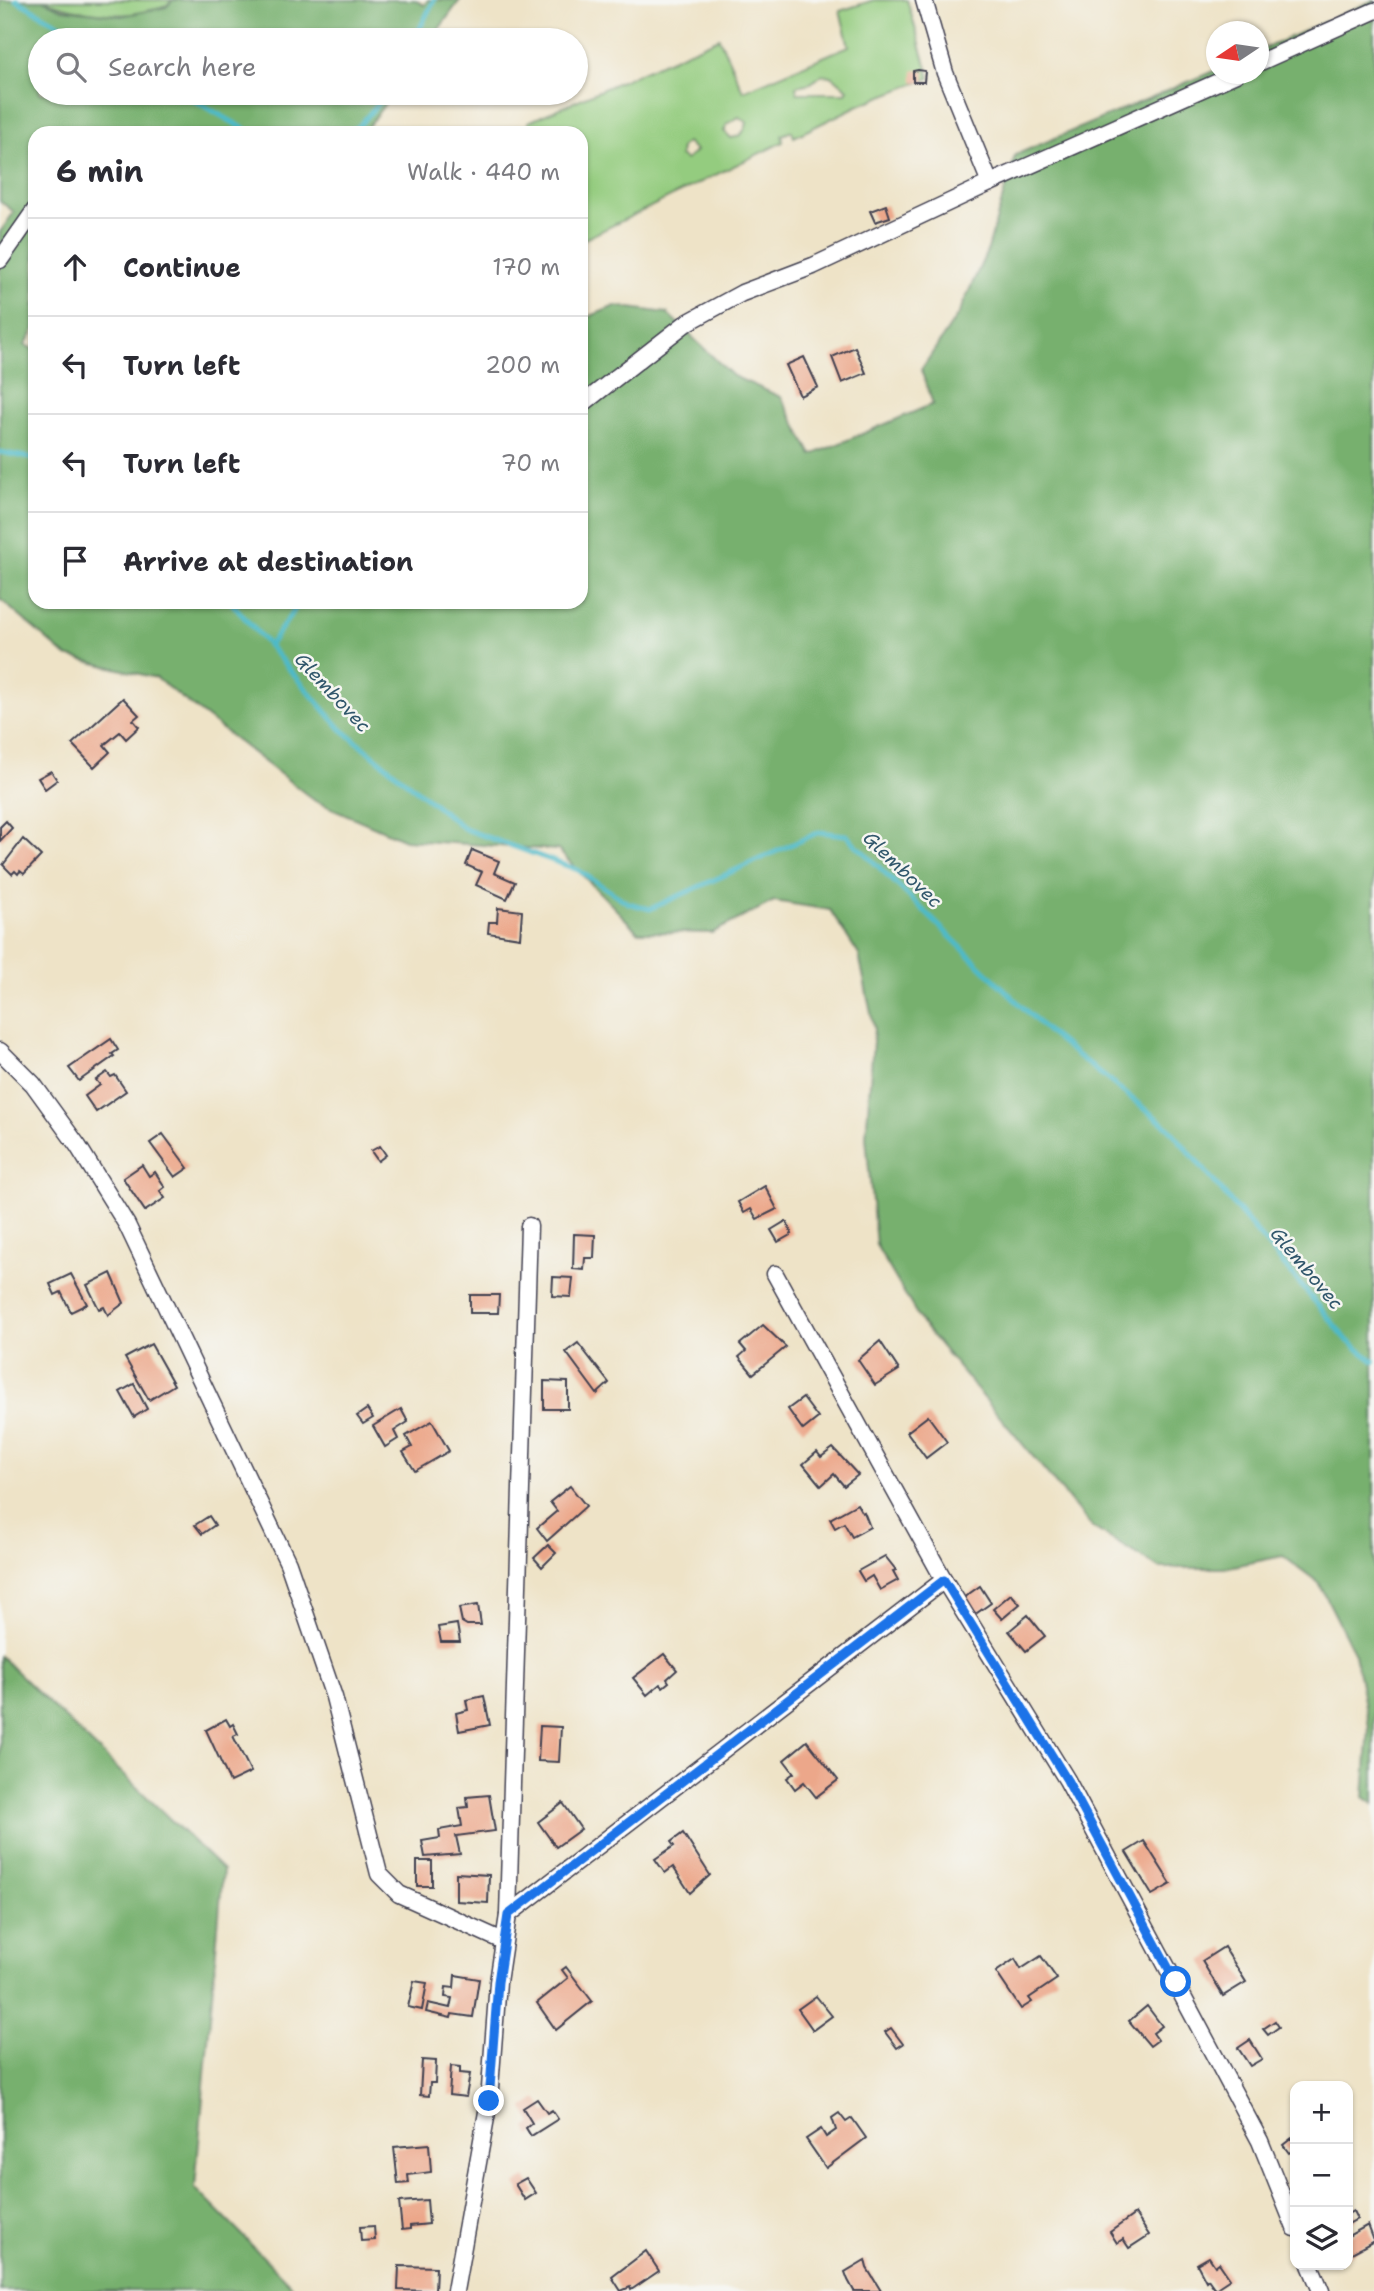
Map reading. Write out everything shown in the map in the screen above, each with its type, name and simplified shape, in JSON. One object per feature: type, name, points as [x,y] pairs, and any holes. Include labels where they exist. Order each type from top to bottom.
[{"type":"street","points":[[924,0],[945,73],[990,183]]},
{"type":"street","points":[[1269,58],[1374,11]]},
{"type":"street","points":[[588,400],[685,324],[730,299],[826,261],[990,183],[1213,84]]},
{"type":"street","points":[[0,260],[28,220]]},
{"type":"street","points":[[0,1051],[33,1084],[78,1146],[127,1225],[282,1551],[334,1697],[379,1874],[399,1894],[503,1941]]},
{"type":"street","points":[[455,2291],[489,2101],[503,1941],[508,1915],[529,1226]]},
{"type":"street","points":[[775,1274],[944,1580],[1067,1780],[1260,2141],[1290,2216]]},
{"type":"street","points":[[508,1915],[944,1580]]},
{"type":"street","points":[[1312,2270],[1321,2291]]},
{"type":"green space","points":[[0,0],[43,0],[62,9],[121,16],[166,7],[173,0],[415,0],[424,5],[428,0],[460,0],[440,28],[28,28],[28,105],[384,105],[368,126],[28,126],[28,340],[25,345],[28,346],[28,609],[588,609],[588,317],[615,306],[667,313],[733,376],[781,397],[812,455],[933,404],[921,370],[959,313],[988,249],[1015,155],[1206,74],[1206,84],[1269,84],[1269,47],[1374,0],[1374,1804],[1364,1797],[1369,1727],[1355,1654],[1319,1583],[1283,1556],[1224,1568],[1159,1568],[1092,1527],[923,1325],[876,1245],[866,1137],[874,1028],[859,955],[830,910],[774,901],[712,933],[638,932],[558,850],[405,840],[315,801],[156,678],[66,656],[0,599],[0,232],[14,212],[0,201]]},
{"type":"green space","points":[[43,0],[173,0],[161,8],[146,12],[110,14],[72,9]]},
{"type":"green space","points":[[874,0],[907,0],[930,78],[859,105],[794,137],[792,131],[782,135],[783,142],[588,238],[588,126],[529,126],[528,122],[567,105],[588,105],[588,96],[719,38],[743,91],[849,46],[840,11]],"holes":[[[822,75],[831,76],[848,89],[846,93],[797,93],[796,86],[811,83]],[[739,117],[747,122],[745,128],[742,133],[731,138],[724,131],[727,124]],[[687,142],[696,151],[686,160],[680,156],[681,147]]]},
{"type":"green space","points":[[0,1656],[223,1870],[195,2188],[297,2291],[0,2291]]},
{"type":"building","points":[[913,71],[925,71],[924,82],[913,82]]},
{"type":"building","points":[[886,205],[890,217],[875,222],[870,211]]},
{"type":"building","points":[[855,347],[866,373],[842,383],[832,357]]},
{"type":"building","points":[[804,357],[818,387],[800,396],[786,365]]},
{"type":"building","points":[[123,698],[139,715],[133,720],[139,727],[126,739],[120,732],[104,745],[110,752],[94,767],[72,744]]},
{"type":"building","points":[[51,771],[57,780],[45,789],[38,778]]},
{"type":"building","points":[[6,821],[12,828],[0,841],[0,827]]},
{"type":"building","points":[[23,839],[41,856],[24,874],[15,871],[12,874],[3,865]]},
{"type":"building","points":[[472,850],[499,861],[494,873],[515,882],[507,899],[476,885],[482,872],[466,865]]},
{"type":"building","points":[[498,908],[522,911],[520,938],[488,933],[489,922],[497,922]]},
{"type":"building","points":[[111,1039],[118,1050],[112,1054],[114,1056],[79,1081],[69,1068]]},
{"type":"building","points":[[107,1072],[111,1077],[115,1075],[126,1091],[96,1112],[85,1096],[100,1085],[96,1080]]},
{"type":"building","points":[[163,1134],[188,1168],[175,1177],[150,1143]]},
{"type":"building","points":[[380,1146],[386,1155],[378,1161],[371,1151]]},
{"type":"building","points":[[142,1165],[149,1176],[155,1172],[165,1187],[160,1191],[165,1198],[145,1211],[123,1178]]},
{"type":"building","points":[[765,1186],[777,1209],[757,1219],[751,1209],[744,1213],[738,1202]]},
{"type":"building","points":[[786,1221],[792,1234],[778,1242],[771,1230]]},
{"type":"building","points":[[574,1234],[595,1235],[594,1258],[585,1258],[584,1270],[573,1269]]},
{"type":"building","points":[[111,1273],[124,1303],[108,1315],[104,1307],[99,1309],[87,1285]]},
{"type":"building","points":[[71,1274],[87,1304],[71,1312],[61,1292],[55,1295],[50,1284]]},
{"type":"building","points":[[553,1277],[573,1278],[571,1297],[552,1296]]},
{"type":"building","points":[[470,1295],[499,1295],[498,1313],[470,1313]]},
{"type":"building","points":[[763,1325],[786,1347],[753,1374],[739,1357],[746,1351],[740,1344]]},
{"type":"building","points":[[880,1341],[899,1370],[875,1385],[858,1360]]},
{"type":"building","points":[[578,1343],[609,1383],[597,1394],[566,1352]]},
{"type":"building","points":[[151,1344],[174,1385],[149,1400],[125,1358]]},
{"type":"building","points":[[544,1381],[568,1382],[568,1409],[544,1409]]},
{"type":"building","points":[[134,1384],[147,1409],[134,1417],[120,1392]]},
{"type":"building","points":[[803,1398],[818,1418],[803,1430],[788,1409]]},
{"type":"building","points":[[367,1409],[373,1418],[363,1424],[357,1416]]},
{"type":"building","points":[[401,1409],[408,1422],[394,1431],[398,1439],[385,1447],[373,1426]]},
{"type":"building","points":[[928,1416],[947,1442],[926,1458],[907,1432]]},
{"type":"building","points":[[432,1421],[449,1451],[415,1471],[403,1452],[412,1447],[406,1436]]},
{"type":"building","points":[[833,1448],[858,1475],[844,1486],[834,1474],[821,1486],[803,1464],[817,1452],[821,1457]]},
{"type":"building","points":[[570,1486],[586,1506],[547,1541],[537,1528],[557,1511],[550,1502]]},
{"type":"building","points":[[857,1504],[862,1513],[864,1512],[870,1527],[852,1537],[844,1523],[835,1528],[830,1519]]},
{"type":"building","points":[[209,1516],[215,1525],[202,1534],[195,1525]]},
{"type":"building","points":[[548,1545],[556,1553],[542,1567],[534,1558]]},
{"type":"building","points":[[885,1556],[896,1570],[893,1571],[898,1580],[880,1590],[872,1576],[864,1581],[858,1571]]},
{"type":"building","points":[[980,1586],[991,1603],[974,1615],[963,1598]]},
{"type":"building","points":[[1011,1594],[1020,1604],[1002,1619],[993,1609]]},
{"type":"building","points":[[478,1605],[481,1625],[467,1625],[462,1622],[459,1608]]},
{"type":"building","points":[[1028,1615],[1045,1636],[1026,1651],[1009,1631]]},
{"type":"building","points":[[457,1624],[460,1642],[441,1642],[438,1627]]},
{"type":"building","points":[[664,1654],[677,1670],[663,1687],[660,1684],[647,1695],[633,1678]]},
{"type":"building","points":[[484,1696],[490,1725],[459,1731],[456,1713],[468,1710],[466,1700]]},
{"type":"building","points":[[226,1719],[230,1726],[233,1724],[238,1734],[233,1736],[251,1772],[230,1782],[206,1730]]},
{"type":"building","points":[[540,1726],[561,1727],[559,1762],[538,1761]]},
{"type":"building","points":[[807,1741],[838,1780],[816,1797],[804,1782],[795,1789],[787,1778],[794,1773],[784,1760]]},
{"type":"building","points":[[489,1795],[495,1831],[456,1836],[460,1854],[425,1857],[422,1841],[440,1838],[439,1830],[462,1826],[459,1808],[468,1807],[467,1797]]},
{"type":"building","points":[[563,1803],[581,1829],[556,1847],[538,1822]]},
{"type":"building","points":[[683,1833],[710,1875],[690,1893],[673,1867],[665,1873],[655,1859],[674,1846],[671,1842]]},
{"type":"building","points":[[1144,1841],[1171,1884],[1152,1895],[1126,1852]]},
{"type":"building","points":[[417,1861],[432,1861],[432,1886],[417,1886]]},
{"type":"building","points":[[456,1873],[489,1875],[488,1903],[456,1901]]},
{"type":"building","points":[[1224,1947],[1246,1982],[1223,1996],[1202,1961]]},
{"type":"building","points":[[1041,1956],[1057,1979],[1029,1998],[1032,2002],[1021,2009],[996,1972],[1015,1959],[1021,1969]]},
{"type":"building","points":[[566,1967],[592,2001],[556,2030],[537,2003],[568,1978],[562,1970]]},
{"type":"building","points":[[455,1975],[479,1979],[473,2017],[452,2014],[451,2018],[426,2012],[428,2003],[450,2008],[452,1998],[445,1997],[446,1987],[454,1988]]},
{"type":"building","points":[[414,1981],[427,1983],[422,2010],[408,2007]]},
{"type":"building","points":[[816,1996],[832,2016],[813,2030],[798,2009]]},
{"type":"building","points":[[1147,2006],[1162,2026],[1153,2033],[1158,2040],[1150,2046],[1129,2021]]},
{"type":"building","points":[[1275,2021],[1279,2027],[1268,2035],[1263,2029]]},
{"type":"building","points":[[891,2028],[903,2044],[897,2048],[885,2032]]},
{"type":"building","points":[[1250,2040],[1262,2059],[1250,2066],[1238,2048]]},
{"type":"building","points":[[422,2060],[436,2061],[435,2083],[430,2083],[429,2096],[420,2095]]},
{"type":"building","points":[[451,2066],[460,2067],[460,2073],[470,2074],[466,2097],[449,2095]]},
{"type":"building","points":[[537,2099],[547,2113],[552,2110],[558,2119],[531,2136],[526,2128],[532,2123],[523,2108]]},
{"type":"building","points":[[839,2113],[846,2122],[852,2118],[866,2138],[826,2168],[806,2139],[821,2129],[826,2137],[836,2130],[832,2118]]},
{"type":"building","points":[[1290,2140],[1290,2152],[1289,2153],[1283,2145]]},
{"type":"building","points":[[429,2144],[431,2172],[408,2175],[409,2183],[398,2184],[394,2147]]},
{"type":"building","points":[[526,2178],[536,2193],[525,2200],[515,2184]]},
{"type":"building","points":[[427,2200],[429,2224],[410,2226],[410,2229],[402,2230],[399,2202]]},
{"type":"building","points":[[1135,2214],[1149,2235],[1129,2248],[1123,2239],[1117,2243],[1110,2232]]},
{"type":"building","points":[[1368,2225],[1374,2241],[1353,2252],[1353,2233]]},
{"type":"building","points":[[374,2226],[375,2240],[361,2241],[360,2227]]},
{"type":"building","points":[[646,2251],[659,2271],[631,2290],[630,2287],[621,2291],[612,2277]]},
{"type":"building","points":[[1209,2257],[1215,2266],[1219,2263],[1230,2279],[1215,2289],[1208,2279],[1206,2281],[1197,2264]]},
{"type":"building","points":[[865,2260],[881,2291],[854,2291],[848,2280],[845,2272]]},
{"type":"building","points":[[399,2266],[436,2267],[435,2291],[398,2290]]},
{"type":"waterway","points":[[16,0],[66,28]]},
{"type":"waterway","points":[[420,28],[434,0]]},
{"type":"waterway","points":[[202,105],[240,126]]},
{"type":"waterway","points":[[359,126],[377,105]]},
{"type":"waterway","name":"Glembovec","points":[[0,452],[28,458]]},
{"type":"waterway","name":"Glembovec","points":[[237,609],[341,729],[465,829],[578,870],[628,903],[650,909],[819,832],[846,835],[1049,1033],[1169,1128],[1348,1341],[1374,1361]]},
{"type":"waterway","points":[[269,646],[295,609]]},
{"type":"route","points":[[489,2101],[498,1982],[508,1915],[944,1580],[1067,1780],[1176,1982]]}]
